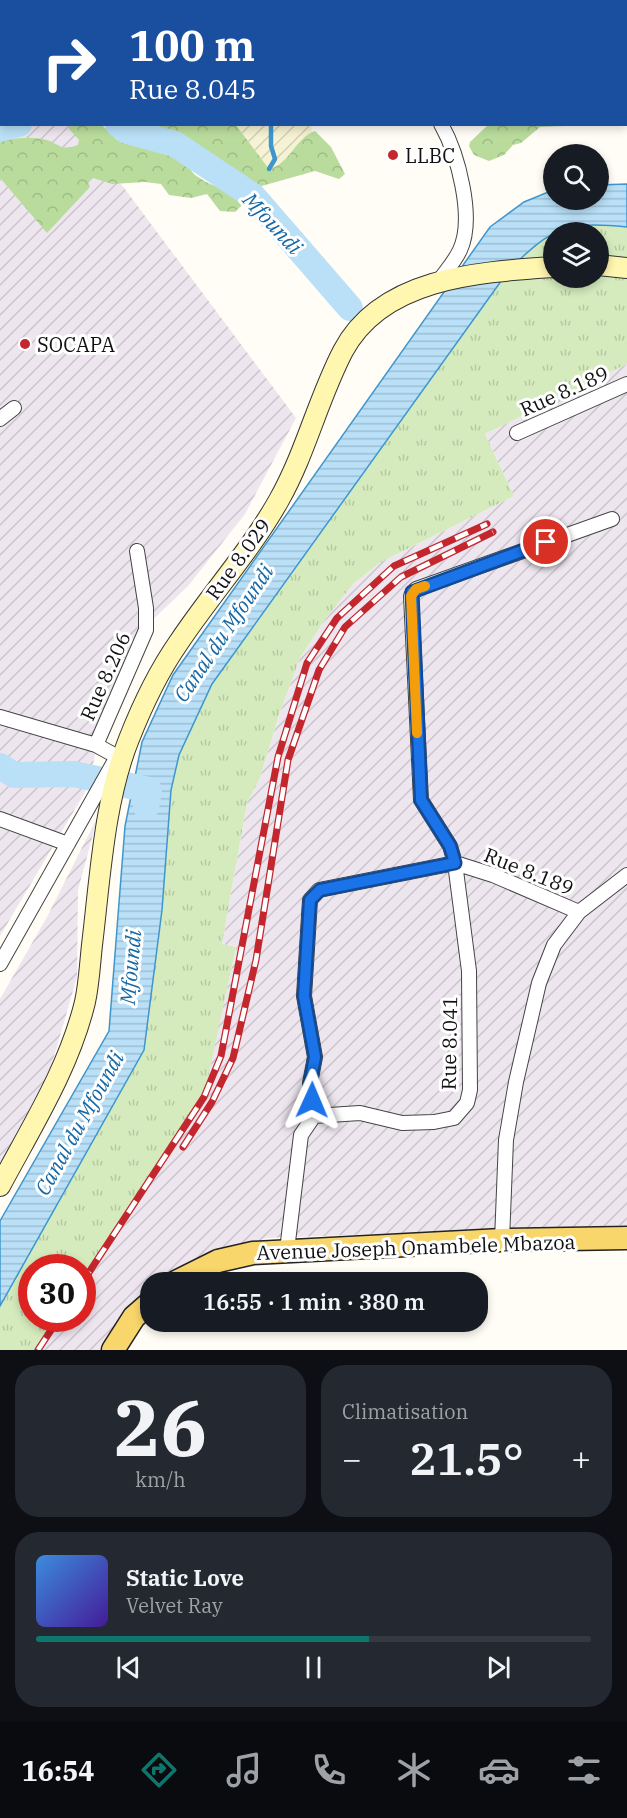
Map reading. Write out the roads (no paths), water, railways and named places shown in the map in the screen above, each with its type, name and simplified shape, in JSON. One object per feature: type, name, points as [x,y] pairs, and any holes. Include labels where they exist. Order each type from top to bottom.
[{"type":"main road","points":[[609,266],[627,268]]},
{"type":"main road","name":"Rue 8.029","points":[[120,753],[177,644],[271,514],[286,488],[343,350],[360,325],[394,300],[446,280],[509,270],[543,268]]},
{"type":"main road","points":[[0,1186],[67,1061],[85,1001],[104,852],[120,753]]},
{"type":"main road","name":"Avenue Joseph Onambele Mbazoa","points":[[196,1272],[218,1261],[253,1253],[287,1250],[502,1240],[627,1238]]},
{"type":"main road","points":[[113,1350],[134,1317],[140,1312]]},
{"type":"street","points":[[442,126],[449,138],[465,200],[465,230],[460,250],[446,280]]},
{"type":"street","name":"Rue 8.189","points":[[517,433],[627,384]]},
{"type":"street","points":[[0,419],[14,408]]},
{"type":"street","name":"Rue 8.189","points":[[579,912],[493,875],[455,863],[450,846],[421,800],[412,592],[612,519]]},
{"type":"street","name":"Rue 8.206","points":[[96,745],[146,630],[146,608],[137,551]]},
{"type":"street","points":[[0,717],[120,753]]},
{"type":"street","name":"Rue 8.029","points":[[0,964],[120,753]]},
{"type":"street","points":[[0,819],[68,844]]},
{"type":"street","points":[[287,1250],[301,1135],[314,1116],[310,1083],[315,1057],[304,996],[310,900],[320,890],[455,863]]},
{"type":"street","name":"Rue 8.041","points":[[314,1116],[360,1113],[402,1123],[434,1122],[454,1118],[467,1103],[470,1090],[469,971],[455,863]]},
{"type":"street","name":"Rue 8.189","points":[[502,1240],[506,1140],[518,1071],[540,983],[554,945],[579,912],[627,875]]},
{"type":"water","name":"Canal du Mfoundi","points":[[627,184],[627,227],[609,225],[609,222],[543,222],[543,240],[509,270],[212,684],[179,755],[171,790],[162,910],[144,1050],[29,1254],[18,1254],[18,1274],[0,1306],[0,1221],[109,1031],[125,826],[142,742],[173,675],[490,227],[524,202],[543,194],[543,210],[609,210],[609,185]]},
{"type":"waterway","name":"Mfoundi","points":[[0,129],[11,126]]},
{"type":"waterway","name":"Mfoundi","points":[[121,126],[127,131],[175,144],[253,196],[350,308]]},
{"type":"waterway","points":[[269,169],[275,159],[271,146],[271,126]]},
{"type":"waterway","name":"Mfoundi","points":[[0,766],[14,775],[74,774],[149,790],[146,807]]},
{"type":"railway","points":[[96,1262],[204,1097],[221,1056],[278,757],[307,663],[337,618],[394,566],[487,524]]},
{"type":"railway","points":[[183,1147],[212,1102],[233,1058],[256,960],[288,760],[319,670],[345,627],[401,577],[493,532]]},
{"type":"railway","points":[[38,1350],[50,1332]]},
{"type":"place","name":"LLBC","points":[[393,155]]},
{"type":"place","name":"SOCAPA","points":[[25,344]]}]
